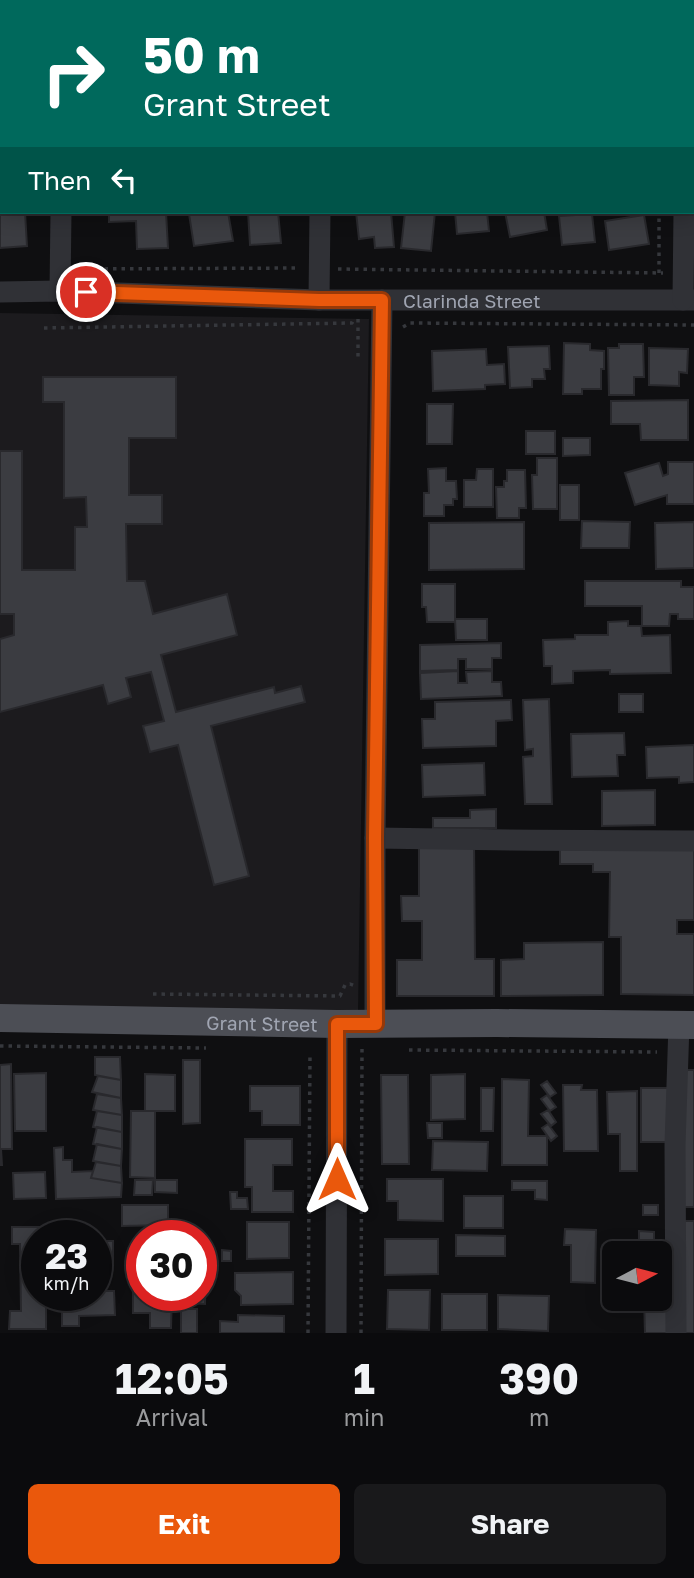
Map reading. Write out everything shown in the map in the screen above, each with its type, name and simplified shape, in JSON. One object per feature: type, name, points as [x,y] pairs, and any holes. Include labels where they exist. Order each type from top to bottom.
[{"type":"main road","name":"Grant Street","points":[[0,1018],[338,1037],[375,1037],[511,1023],[687,1025]]},
{"type":"street","points":[[60,291],[61,214]]},
{"type":"street","points":[[319,300],[320,214]]},
{"type":"street","points":[[684,214],[683,273],[688,300]]},
{"type":"street","name":"Clarinda Street","points":[[0,292],[60,291],[319,300],[688,300]]},
{"type":"street","points":[[375,1037],[382,300]]},
{"type":"street","points":[[375,838],[694,841]]},
{"type":"street","points":[[676,1333],[677,1052],[687,1025]]},
{"type":"street","points":[[336,1333],[338,1037]]},
{"type":"path","points":[[659,214],[659,273]]},
{"type":"path","points":[[60,269],[319,268],[683,273]]},
{"type":"path","points":[[150,994],[340,996],[347,985]]},
{"type":"path","points":[[302,1049],[338,1037]]},
{"type":"path","points":[[361,1333],[362,1049],[375,1037]]},
{"type":"path","points":[[0,1046],[206,1048]]},
{"type":"path","points":[[403,1050],[677,1052]]},
{"type":"path","points":[[308,1333],[310,1054]]},
{"type":"shaded area","points":[[0,313],[369,319],[358,1012],[0,1006]]},
{"type":"building","points":[[0,214],[25,214],[27,246],[0,248]]},
{"type":"building","points":[[109,214],[166,214],[168,248],[137,249],[136,221],[109,222]]},
{"type":"building","points":[[189,214],[228,214],[233,241],[194,246]]},
{"type":"building","points":[[248,214],[278,214],[281,243],[250,245]]},
{"type":"building","points":[[356,214],[391,214],[394,247],[375,248],[374,237],[359,239]]},
{"type":"building","points":[[405,214],[435,214],[431,251],[401,248]]},
{"type":"building","points":[[455,214],[487,214],[489,231],[457,234]]},
{"type":"building","points":[[505,214],[544,214],[547,230],[510,237]]},
{"type":"building","points":[[592,214],[595,242],[562,245],[559,216]]},
{"type":"building","points":[[644,215],[649,244],[609,250],[605,221]]},
{"type":"building","points":[[564,343],[590,344],[590,350],[604,351],[601,389],[582,389],[582,394],[563,394]]},
{"type":"building","points":[[619,344],[643,344],[644,377],[634,377],[634,395],[609,395],[608,348],[619,348]]},
{"type":"building","points":[[549,346],[550,369],[544,369],[545,379],[532,379],[532,387],[510,388],[508,347]]},
{"type":"building","points":[[649,348],[688,349],[687,373],[679,372],[679,386],[649,385]]},
{"type":"building","points":[[486,349],[487,365],[504,364],[505,384],[485,385],[485,389],[433,391],[432,351]]},
{"type":"building","points":[[43,377],[176,377],[176,438],[129,438],[129,495],[162,495],[162,524],[126,524],[127,581],[145,581],[153,614],[227,594],[237,635],[161,655],[176,712],[274,687],[275,693],[301,686],[305,702],[211,726],[249,876],[214,885],[178,745],[150,752],[143,726],[164,721],[151,672],[126,678],[131,697],[108,704],[103,685],[0,712],[0,639],[14,635],[14,614],[0,614],[0,451],[22,451],[22,570],[75,570],[75,527],[87,527],[86,497],[64,498],[64,402],[43,402]]},
{"type":"building","points":[[688,400],[688,440],[641,440],[640,424],[611,424],[611,401]]},
{"type":"building","points":[[427,404],[453,404],[452,444],[427,444]]},
{"type":"building","points":[[526,431],[555,431],[555,454],[526,454]]},
{"type":"building","points":[[563,438],[590,438],[590,455],[563,456]]},
{"type":"building","points":[[537,458],[557,458],[557,509],[533,509],[532,475],[537,475]]},
{"type":"building","points":[[668,462],[694,462],[694,504],[667,504],[667,495],[635,505],[625,473],[659,463],[663,476],[668,474]]},
{"type":"building","points":[[446,468],[446,481],[456,481],[457,499],[453,499],[453,505],[444,505],[444,516],[424,516],[424,493],[429,493],[428,469]]},
{"type":"building","points":[[477,469],[493,469],[493,507],[464,507],[464,480],[476,480]]},
{"type":"building","points":[[507,470],[525,470],[526,508],[519,508],[519,518],[497,518],[496,487],[504,487]]},
{"type":"building","points":[[560,485],[579,485],[579,520],[560,520]]},
{"type":"building","points":[[582,521],[630,522],[629,548],[581,548]]},
{"type":"building","points":[[524,522],[524,569],[429,570],[429,523]]},
{"type":"building","points":[[694,522],[694,568],[656,569],[655,523]]},
{"type":"building","points":[[585,581],[681,581],[681,587],[694,587],[694,619],[678,619],[678,614],[670,614],[669,626],[642,626],[642,606],[585,606]]},
{"type":"building","points":[[422,584],[455,584],[455,622],[427,622],[426,607],[422,607]]},
{"type":"building","points":[[455,619],[487,619],[487,640],[456,640]]},
{"type":"building","points":[[628,621],[628,626],[641,626],[642,636],[670,635],[671,673],[610,674],[610,670],[573,671],[573,683],[552,684],[552,666],[544,666],[543,640],[575,639],[575,635],[608,635],[608,622]]},
{"type":"building","points":[[501,643],[501,658],[492,658],[492,669],[466,669],[466,659],[458,659],[458,670],[420,671],[420,645]]},
{"type":"building","points":[[458,671],[458,683],[467,683],[466,672],[492,671],[492,682],[501,682],[502,696],[421,699],[420,673]]},
{"type":"building","points":[[619,694],[643,694],[643,712],[619,712]]},
{"type":"building","points":[[549,699],[552,804],[525,804],[523,757],[533,756],[533,749],[525,750],[523,700]]},
{"type":"building","points":[[511,700],[512,720],[496,721],[496,746],[423,748],[422,719],[435,719],[435,702]]},
{"type":"building","points":[[624,733],[625,755],[617,755],[618,776],[572,777],[571,734]]},
{"type":"building","points":[[694,745],[694,782],[679,783],[679,777],[647,778],[646,747]]},
{"type":"building","points":[[484,763],[485,795],[423,797],[422,765]]},
{"type":"building","points":[[655,790],[655,825],[602,826],[602,791]]},
{"type":"building","points":[[496,809],[496,828],[433,828],[433,818],[470,818],[470,810]]},
{"type":"building","points":[[419,841],[474,841],[475,959],[494,959],[494,996],[397,996],[397,960],[422,960],[422,921],[402,921],[401,896],[419,896]]},
{"type":"building","points":[[560,843],[694,845],[694,920],[677,920],[677,934],[694,934],[694,995],[621,994],[621,937],[609,937],[610,872],[593,872],[593,864],[560,864]]},
{"type":"building","points":[[603,942],[603,995],[501,996],[501,960],[524,959],[524,943]]},
{"type":"building","points":[[95,1057],[120,1057],[121,1080],[95,1075]]},
{"type":"building","points":[[183,1060],[200,1060],[200,1123],[183,1124]]},
{"type":"building","points":[[11,1064],[12,1149],[1,1149],[0,1165],[0,1065]]},
{"type":"building","points":[[684,1070],[694,1070],[694,1207],[684,1207]]},
{"type":"building","points":[[46,1073],[46,1131],[15,1131],[14,1074]]},
{"type":"building","points":[[145,1074],[175,1075],[175,1111],[145,1111]]},
{"type":"building","points":[[465,1074],[465,1119],[431,1120],[431,1075]]},
{"type":"building","points":[[381,1075],[408,1075],[409,1164],[382,1164]]},
{"type":"building","points":[[98,1076],[121,1080],[121,1098],[92,1092]]},
{"type":"building","points":[[502,1079],[529,1080],[528,1136],[547,1136],[547,1165],[502,1165]]},
{"type":"building","points":[[547,1081],[556,1093],[550,1097],[541,1085]]},
{"type":"building","points":[[563,1085],[582,1085],[581,1090],[597,1090],[598,1151],[564,1151]]},
{"type":"building","points":[[250,1086],[300,1086],[300,1125],[262,1125],[262,1111],[250,1111]]},
{"type":"building","points":[[481,1088],[494,1088],[493,1131],[481,1131]]},
{"type":"building","points":[[641,1088],[672,1088],[673,1142],[641,1142]]},
{"type":"building","points":[[637,1091],[637,1171],[620,1171],[620,1134],[608,1134],[607,1092]]},
{"type":"building","points":[[97,1094],[121,1098],[122,1115],[93,1110]]},
{"type":"building","points":[[547,1095],[556,1107],[550,1111],[541,1099]]},
{"type":"building","points":[[548,1110],[556,1122],[551,1126],[541,1114]]},
{"type":"building","points":[[97,1111],[122,1115],[122,1132],[93,1127]]},
{"type":"building","points":[[131,1111],[155,1111],[155,1178],[130,1177]]},
{"type":"building","points":[[427,1123],[442,1123],[442,1138],[428,1138]]},
{"type":"building","points":[[548,1124],[557,1136],[551,1141],[542,1128]]},
{"type":"building","points":[[97,1127],[122,1132],[122,1149],[93,1144]]},
{"type":"building","points":[[245,1139],[292,1139],[292,1165],[273,1165],[273,1191],[293,1191],[293,1212],[252,1212],[252,1187],[245,1187]]},
{"type":"building","points":[[433,1141],[488,1142],[487,1171],[432,1170]]},
{"type":"building","points":[[97,1144],[122,1149],[121,1166],[93,1161]]},
{"type":"building","points":[[63,1147],[63,1160],[72,1160],[72,1172],[93,1171],[91,1178],[122,1183],[121,1197],[56,1199],[54,1148]]},
{"type":"building","points":[[96,1162],[121,1166],[122,1183],[91,1178]]},
{"type":"building","points":[[45,1172],[46,1198],[14,1199],[13,1173]]},
{"type":"building","points":[[387,1179],[443,1179],[443,1221],[398,1220],[398,1201],[387,1201]]},
{"type":"building","points":[[135,1180],[153,1180],[152,1195],[134,1195]]},
{"type":"building","points":[[155,1180],[177,1180],[177,1193],[155,1192]]},
{"type":"building","points":[[512,1181],[547,1181],[547,1200],[535,1199],[535,1190],[512,1190]]},
{"type":"building","points":[[230,1192],[237,1192],[237,1198],[247,1198],[248,1209],[231,1209]]},
{"type":"building","points":[[464,1196],[503,1196],[503,1228],[464,1228]]},
{"type":"building","points":[[122,1205],[168,1205],[168,1220],[126,1220],[126,1226],[122,1226]]},
{"type":"building","points":[[643,1205],[658,1205],[658,1215],[643,1215]]},
{"type":"building","points":[[681,1221],[694,1221],[694,1333],[683,1333]]},
{"type":"building","points":[[247,1222],[289,1222],[289,1258],[247,1259]]},
{"type":"building","points":[[12,1227],[21,1227],[21,1311],[20,1244],[12,1244]]},
{"type":"building","points":[[565,1229],[596,1230],[595,1283],[571,1282],[571,1245],[564,1245]]},
{"type":"building","points":[[639,1231],[654,1232],[654,1241],[639,1241]]},
{"type":"building","points":[[456,1235],[505,1236],[505,1256],[456,1256]]},
{"type":"building","points":[[385,1239],[438,1239],[438,1274],[385,1275]]},
{"type":"building","points":[[222,1250],[231,1251],[231,1261],[222,1261]]},
{"type":"building","points":[[293,1272],[293,1304],[241,1305],[241,1296],[235,1290],[235,1273]]},
{"type":"building","points":[[388,1290],[430,1290],[429,1330],[387,1329]]},
{"type":"building","points":[[114,1291],[115,1315],[79,1316],[79,1326],[62,1326],[62,1311],[112,1311]]},
{"type":"building","points":[[442,1294],[487,1294],[487,1330],[442,1330]]},
{"type":"building","points":[[498,1295],[549,1296],[548,1331],[498,1329]]},
{"type":"building","points":[[10,1311],[46,1311],[46,1329],[9,1329]]},
{"type":"building","points":[[172,1311],[171,1328],[150,1328],[150,1313],[133,1313]]},
{"type":"building","points":[[181,1311],[197,1311],[197,1333],[181,1333]]},
{"type":"building","points":[[644,1311],[670,1311],[670,1333],[645,1333]]},
{"type":"building","points":[[238,1315],[284,1316],[284,1333],[220,1333],[220,1321],[238,1322]]},
{"type":"route","points":[[86,292],[382,300],[375,838],[376,1024],[337,1024],[337,1179]]}]
